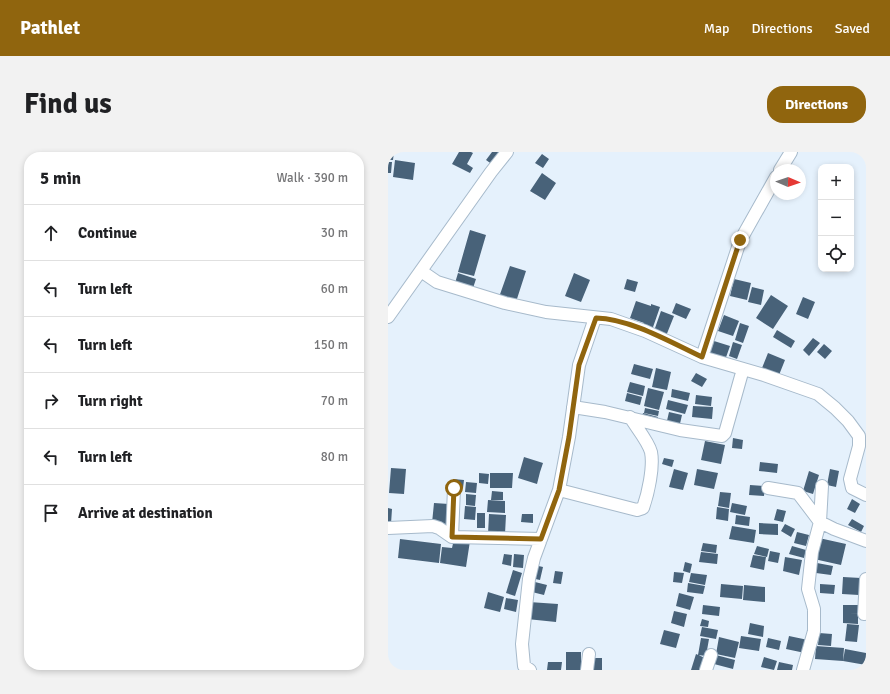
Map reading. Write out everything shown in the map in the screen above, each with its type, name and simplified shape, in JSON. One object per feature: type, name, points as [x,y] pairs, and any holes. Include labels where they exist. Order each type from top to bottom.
[{"type":"street","points":[[388,317],[491,172],[507,152]]},
{"type":"street","points":[[784,164],[791,152]]},
{"type":"street","points":[[702,357],[740,240],[770,188]]},
{"type":"street","points":[[421,271],[437,282],[505,303],[546,312],[611,319],[627,324],[702,357],[764,375],[818,394],[836,408],[859,436],[859,446],[850,482],[852,488],[866,495]]},
{"type":"street","points":[[530,670],[524,667],[523,664],[522,644],[529,579],[534,558],[559,490],[565,464],[579,365],[596,318]]},
{"type":"street","points":[[573,407],[630,417],[680,430],[716,436],[724,435],[743,369]]},
{"type":"street","points":[[559,490],[637,510],[643,508],[651,474],[651,452],[630,417]]},
{"type":"street","points":[[804,670],[814,631],[814,609],[808,589],[812,552],[820,522],[822,486]]},
{"type":"street","points":[[452,537],[454,488]]},
{"type":"street","points":[[768,488],[799,494],[820,522],[866,541]]},
{"type":"street","points":[[388,528],[434,526],[452,537],[541,539]]},
{"type":"street","points":[[864,614],[866,579]]},
{"type":"street","points":[[587,670],[589,654]]},
{"type":"street","points":[[706,670],[711,655]]},
{"type":"building","points":[[388,152],[394,152],[393,160],[388,160]]},
{"type":"building","points":[[459,152],[473,153],[467,164],[473,168],[470,173],[452,164]]},
{"type":"building","points":[[492,152],[501,152],[493,165],[486,160]]},
{"type":"building","points":[[542,154],[549,159],[543,168],[535,163]]},
{"type":"building","points":[[395,160],[415,163],[413,180],[393,177]]},
{"type":"building","points":[[388,162],[392,162],[391,173],[388,173]]},
{"type":"building","points":[[542,173],[556,183],[545,200],[530,191]]},
{"type":"building","points":[[470,230],[486,235],[474,276],[458,272]]},
{"type":"building","points":[[510,266],[526,271],[515,305],[498,300]]},
{"type":"building","points":[[458,273],[476,279],[473,288],[455,283]]},
{"type":"building","points":[[574,273],[590,280],[581,302],[565,296]]},
{"type":"building","points":[[627,279],[638,282],[635,292],[624,289]]},
{"type":"building","points":[[734,279],[751,283],[747,300],[730,296]]},
{"type":"building","points":[[752,287],[764,290],[761,305],[748,302]]},
{"type":"building","points":[[771,295],[788,306],[773,329],[756,318]]},
{"type":"building","points":[[803,297],[815,302],[808,319],[796,314]]},
{"type":"building","points":[[636,301],[651,306],[651,304],[660,307],[652,330],[643,327],[644,323],[630,318]]},
{"type":"building","points":[[676,303],[691,309],[686,319],[672,313]]},
{"type":"building","points":[[661,311],[674,316],[666,336],[654,331]]},
{"type":"building","points":[[724,315],[739,321],[733,336],[718,331]]},
{"type":"building","points":[[740,323],[749,326],[743,343],[735,340]]},
{"type":"building","points":[[777,330],[795,341],[791,348],[773,337]]},
{"type":"building","points":[[813,338],[820,343],[809,356],[803,350]]},
{"type":"building","points":[[714,341],[730,346],[724,363],[708,358]]},
{"type":"building","points":[[733,342],[742,345],[737,359],[729,356]]},
{"type":"building","points":[[824,344],[832,351],[825,359],[817,352]]},
{"type":"building","points":[[768,353],[785,360],[779,375],[762,368]]},
{"type":"building","points":[[634,364],[653,369],[650,379],[631,374]]},
{"type":"building","points":[[656,368],[671,372],[667,390],[652,387]]},
{"type":"building","points":[[696,373],[707,379],[702,387],[691,381]]},
{"type":"building","points":[[630,382],[645,386],[643,396],[627,392]]},
{"type":"building","points":[[648,388],[664,392],[659,410],[644,406]]},
{"type":"building","points":[[672,389],[690,393],[688,401],[671,397]]},
{"type":"building","points":[[627,393],[642,397],[640,405],[625,401]]},
{"type":"building","points":[[696,395],[712,397],[711,406],[695,404]]},
{"type":"building","points":[[668,400],[688,405],[685,414],[666,409]]},
{"type":"building","points":[[693,406],[713,407],[712,419],[692,417]]},
{"type":"building","points":[[645,408],[659,411],[658,416],[644,413]]},
{"type":"building","points":[[669,412],[682,415],[679,428],[666,425]]},
{"type":"building","points":[[643,413],[658,417],[656,424],[641,420]]},
{"type":"building","points":[[733,438],[743,440],[742,449],[732,448]]},
{"type":"building","points":[[705,441],[725,445],[721,464],[701,460]]},
{"type":"building","points":[[524,457],[543,463],[537,484],[518,478]]},
{"type":"building","points":[[664,458],[674,460],[672,467],[662,464]]},
{"type":"building","points":[[760,462],[778,464],[777,473],[759,471]]},
{"type":"building","points":[[391,468],[406,469],[404,494],[389,493]]},
{"type":"building","points":[[674,469],[688,473],[683,490],[669,487]]},
{"type":"building","points":[[697,469],[718,473],[714,489],[694,485]]},
{"type":"building","points":[[830,469],[839,471],[836,487],[827,485]]},
{"type":"building","points":[[809,471],[819,475],[813,494],[803,491]]},
{"type":"building","points":[[479,473],[489,474],[488,484],[479,483]]},
{"type":"building","points":[[490,473],[513,473],[512,488],[490,488]]},
{"type":"building","points":[[453,479],[464,480],[463,488],[453,487]]},
{"type":"building","points":[[466,482],[477,483],[476,493],[465,492]]},
{"type":"building","points":[[750,485],[765,486],[764,496],[749,495]]},
{"type":"building","points":[[492,491],[503,492],[503,500],[491,500]]},
{"type":"building","points":[[720,492],[731,493],[729,508],[718,506]]},
{"type":"building","points":[[466,494],[476,495],[475,506],[466,505]]},
{"type":"building","points":[[852,499],[860,504],[855,513],[847,509]]},
{"type":"building","points":[[488,500],[505,501],[505,513],[487,512]]},
{"type":"building","points":[[434,503],[449,504],[447,524],[432,523]]},
{"type":"building","points":[[732,503],[747,506],[745,515],[730,512]]},
{"type":"building","points":[[465,506],[476,507],[475,520],[464,519]]},
{"type":"building","points":[[717,507],[729,509],[728,521],[716,519]]},
{"type":"building","points":[[388,508],[392,509],[391,524],[388,523]]},
{"type":"building","points":[[777,509],[786,511],[783,522],[774,520]]},
{"type":"building","points":[[477,513],[485,513],[485,528],[477,528]]},
{"type":"building","points":[[489,514],[506,515],[505,534],[488,534]]},
{"type":"building","points":[[522,514],[533,514],[533,523],[521,522]]},
{"type":"building","points":[[736,515],[750,517],[749,526],[735,524]]},
{"type":"building","points":[[852,519],[864,526],[861,532],[848,525]]},
{"type":"building","points":[[759,523],[778,524],[778,535],[759,534]]},
{"type":"building","points":[[785,524],[795,529],[791,537],[781,531]]},
{"type":"building","points":[[732,526],[756,530],[754,543],[729,539]]},
{"type":"building","points":[[797,532],[809,535],[806,546],[794,543]]},
{"type":"building","points":[[819,538],[846,544],[841,565],[814,559]]},
{"type":"building","points":[[400,539],[441,544],[439,563],[398,558]]},
{"type":"building","points":[[454,539],[470,541],[466,567],[440,563],[442,547],[452,548]]},
{"type":"building","points":[[703,543],[717,545],[716,553],[701,551]]},
{"type":"building","points":[[757,546],[769,549],[767,557],[754,554]]},
{"type":"building","points":[[792,546],[806,550],[804,558],[789,554]]},
{"type":"building","points":[[770,551],[780,553],[778,563],[768,561]]},
{"type":"building","points":[[701,552],[718,554],[717,564],[699,562]]},
{"type":"building","points":[[504,554],[512,555],[511,566],[502,564]]},
{"type":"building","points":[[514,554],[524,555],[523,568],[513,567]]},
{"type":"building","points":[[753,555],[766,557],[764,570],[750,567]]},
{"type":"building","points":[[785,557],[802,560],[799,575],[783,571]]},
{"type":"building","points":[[685,562],[692,564],[690,573],[683,571]]},
{"type":"building","points":[[817,563],[833,566],[831,575],[816,573]]},
{"type":"building","points":[[534,565],[543,567],[540,580],[531,578]]},
{"type":"building","points":[[513,570],[522,573],[515,596],[506,593]]},
{"type":"building","points":[[555,571],[563,572],[561,584],[553,583]]},
{"type":"building","points":[[674,572],[684,573],[682,583],[673,582]]},
{"type":"building","points":[[691,573],[707,575],[705,585],[689,582]]},
{"type":"building","points":[[843,577],[861,578],[859,595],[842,594]]},
{"type":"building","points":[[535,582],[547,585],[544,595],[532,592]]},
{"type":"building","points":[[688,583],[705,586],[703,594],[687,592]]},
{"type":"building","points":[[721,584],[743,586],[742,599],[720,597]]},
{"type":"building","points":[[820,584],[835,585],[834,594],[820,593]]},
{"type":"building","points":[[744,585],[765,587],[765,602],[743,600]]},
{"type":"building","points":[[488,592],[504,597],[500,612],[484,608]]},
{"type":"building","points":[[679,593],[694,597],[690,610],[676,606]]},
{"type":"building","points":[[506,598],[518,600],[516,612],[504,609]]},
{"type":"building","points":[[529,602],[558,604],[556,622],[527,619]]},
{"type":"building","points":[[703,605],[720,607],[719,616],[702,614]]},
{"type":"building","points":[[843,605],[859,605],[859,614],[847,613],[858,614],[858,624],[843,623]]},
{"type":"building","points":[[674,611],[687,614],[684,627],[671,623]]},
{"type":"building","points":[[702,619],[709,621],[708,627],[700,626]]},
{"type":"building","points":[[750,623],[764,626],[763,637],[748,634]]},
{"type":"building","points":[[847,624],[859,625],[857,642],[845,641]]},
{"type":"building","points":[[702,627],[718,630],[716,639],[700,636]]},
{"type":"building","points":[[664,630],[680,634],[676,648],[660,644]]},
{"type":"building","points":[[819,633],[832,634],[831,646],[818,645]]},
{"type":"building","points":[[741,636],[761,639],[759,651],[739,648]]},
{"type":"building","points":[[789,636],[808,640],[805,653],[786,649]]},
{"type":"building","points":[[719,637],[739,642],[735,658],[716,654]]},
{"type":"building","points":[[701,638],[709,639],[706,656],[698,655]]},
{"type":"building","points":[[768,638],[781,641],[779,650],[766,647]]},
{"type":"building","points":[[816,646],[844,648],[843,661],[815,659]]},
{"type":"building","points":[[845,649],[866,653],[866,665],[843,661]]},
{"type":"building","points":[[566,652],[581,652],[581,670],[566,670]]},
{"type":"building","points":[[696,654],[705,658],[701,670],[691,670]]},
{"type":"building","points":[[716,655],[735,660],[733,669],[714,664]]},
{"type":"building","points":[[764,657],[777,661],[774,670],[761,667]]},
{"type":"building","points":[[589,658],[602,658],[602,670],[589,670]]},
{"type":"building","points":[[548,662],[562,662],[561,670],[547,670]]},
{"type":"building","points":[[779,662],[793,665],[792,670],[777,670]]},
{"type":"route","points":[[454,488],[452,537],[541,539],[550,518],[564,471],[579,365],[596,318],[611,319],[627,324],[702,357],[740,240]]}]
